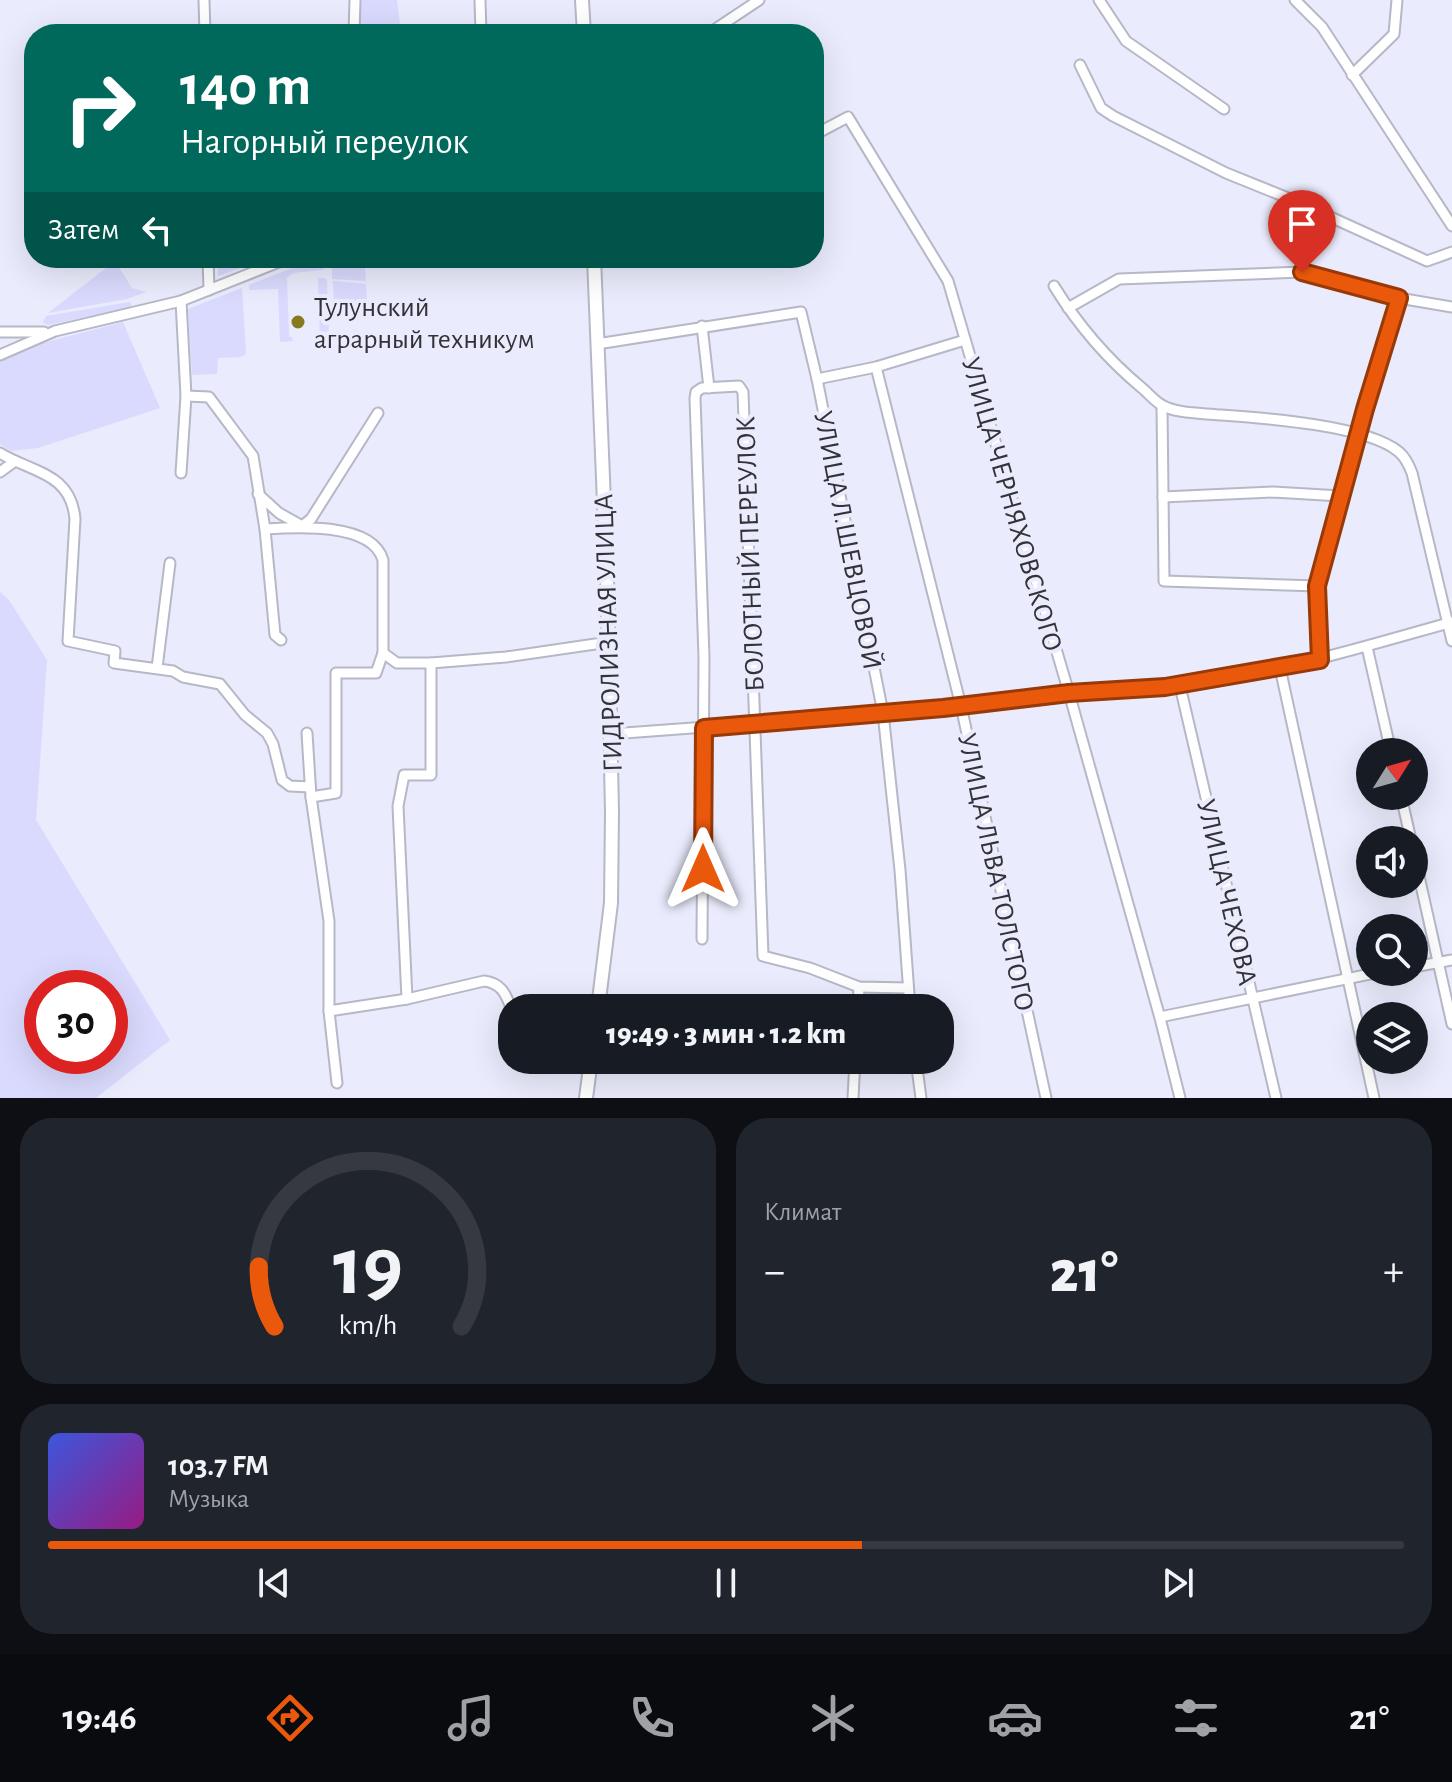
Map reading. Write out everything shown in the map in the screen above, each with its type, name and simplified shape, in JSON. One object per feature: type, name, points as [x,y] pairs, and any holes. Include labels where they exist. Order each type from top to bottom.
[{"type":"highway","points":[[582,0],[583,24]]},
{"type":"highway","name":"ГИДРОЛИЗНАЯ УЛИЦА","points":[[594,268],[611,734],[611,903],[600,994]]},
{"type":"highway","points":[[586,1098],[589,1074]]},
{"type":"street","points":[[204,0],[205,24]]},
{"type":"street","points":[[354,24],[355,0]]},
{"type":"street","points":[[480,0],[481,24]]},
{"type":"street","points":[[723,24],[759,0]]},
{"type":"street","points":[[1099,0],[1126,41],[1224,109]]},
{"type":"street","points":[[1295,0],[1322,27],[1452,226]]},
{"type":"street","points":[[1352,75],[1394,34],[1397,0]]},
{"type":"street","points":[[1080,65],[1101,108],[1226,173],[1427,261],[1452,252]]},
{"type":"street","name":"УЛИЦА ЧЕРНЯХОВСКОГО","points":[[824,130],[848,117],[948,281],[1069,693],[1180,1098]]},
{"type":"street","points":[[208,268],[209,290]]},
{"type":"street","points":[[0,355],[55,331],[181,301],[264,268]]},
{"type":"street","points":[[1068,308],[1119,279],[1302,272],[1399,298],[1452,307]]},
{"type":"street","points":[[1054,286],[1105,355],[1162,406],[1199,413],[1277,419],[1357,435],[1388,446],[1403,456],[1412,473],[1450,622],[1452,641]]},
{"type":"street","points":[[1320,660],[1317,586],[1357,435],[1399,298]]},
{"type":"street","points":[[181,301],[186,396],[181,473]]},
{"type":"street","name":"УЛИЦА Л.ШЕВЦОВОЙ","points":[[702,326],[801,312],[883,713],[900,870],[909,994]]},
{"type":"street","points":[[597,344],[702,326],[709,388],[699,389],[695,398],[704,728],[702,939]]},
{"type":"street","points":[[0,332],[55,331]]},
{"type":"street","points":[[817,379],[876,367],[965,340]]},
{"type":"street","name":"УЛИЦА ЛЬВА ТОЛСТОГО","points":[[876,367],[961,706],[1046,1098]]},
{"type":"street","name":"БОЛОТНЫЙ ПЕРЕУЛОК","points":[[709,388],[739,386],[743,392],[763,956],[810,968],[859,987]]},
{"type":"street","points":[[186,396],[209,397],[251,451],[265,529],[275,635],[281,640]]},
{"type":"street","points":[[1162,406],[1164,581],[1317,586]]},
{"type":"street","points":[[302,526],[311,519],[378,413]]},
{"type":"street","points":[[0,453],[40,469],[51,477],[73,505],[75,519],[68,641],[115,651],[114,663],[173,671],[183,677],[214,682],[224,687],[245,715],[267,733],[282,780],[290,786],[311,792],[336,793],[336,673],[376,673],[383,653],[384,567],[380,551],[357,537],[321,527],[265,529]]},
{"type":"street","points":[[0,472],[15,461]]},
{"type":"street","points":[[1163,497],[1273,492],[1341,496]]},
{"type":"street","points":[[258,494],[279,513],[302,526]]},
{"type":"street","points":[[157,668],[170,563]]},
{"type":"street","points":[[611,734],[1180,686],[1320,660],[1450,622]]},
{"type":"street","points":[[383,653],[397,663],[431,663],[506,657],[609,642]]},
{"type":"street","points":[[1367,647],[1388,738]]},
{"type":"street","points":[[407,999],[398,806],[404,775],[431,775],[431,663]]},
{"type":"street","points":[[1280,668],[1374,1098]]},
{"type":"street","name":"УЛИЦА ЧЕХОВА","points":[[1180,686],[1276,1098]]},
{"type":"street","points":[[307,733],[311,792],[329,921],[329,1011],[337,1083]]},
{"type":"street","points":[[1424,898],[1452,1024]]},
{"type":"street","points":[[1428,965],[1452,960]]},
{"type":"street","points":[[1160,1017],[1356,976]]},
{"type":"street","points":[[329,1011],[407,999],[453,986],[489,981],[504,994]]},
{"type":"street","points":[[859,994],[859,987],[908,988]]},
{"type":"street","points":[[853,1098],[854,1074]]},
{"type":"street","points":[[918,1074],[921,1098]]},
{"type":"shaded area","points":[[360,0],[397,0],[400,24],[359,24]]},
{"type":"shaded area","points":[[106,268],[119,268],[132,288],[146,292],[127,299],[48,313]]},
{"type":"shaded area","points":[[218,268],[240,268],[218,276]]},
{"type":"shaded area","points":[[292,268],[324,268],[293,273],[287,278],[289,337],[293,341],[280,342],[278,289],[249,290],[249,285]]},
{"type":"shaded area","points":[[332,268],[365,268],[366,281],[332,279]]},
{"type":"shaded area","points":[[318,278],[327,281],[329,342],[320,342]]},
{"type":"shaded area","points":[[333,281],[366,284],[367,306],[334,307]]},
{"type":"shaded area","points":[[242,288],[246,354],[218,358],[217,374],[192,375],[188,309]]},
{"type":"shaded area","points":[[130,302],[132,307],[48,325],[43,322],[46,316]]},
{"type":"shaded area","points":[[123,322],[160,408],[38,448],[11,451],[0,444],[0,362],[27,347]]},
{"type":"shaded area","points":[[0,592],[9,600],[47,660],[36,820],[127,970],[24,970],[24,1074],[127,1074],[96,1098],[0,1098]]},
{"type":"shaded area","points":[[128,971],[170,1040],[128,1073]]},
{"type":"place","name":"Тулунский аграрный техникум","points":[[298,322]]},
{"type":"route","points":[[703,869],[704,728],[943,708],[1069,693],[1165,687],[1226,679],[1320,660],[1317,586],[1374,377],[1399,298],[1302,272]]}]
